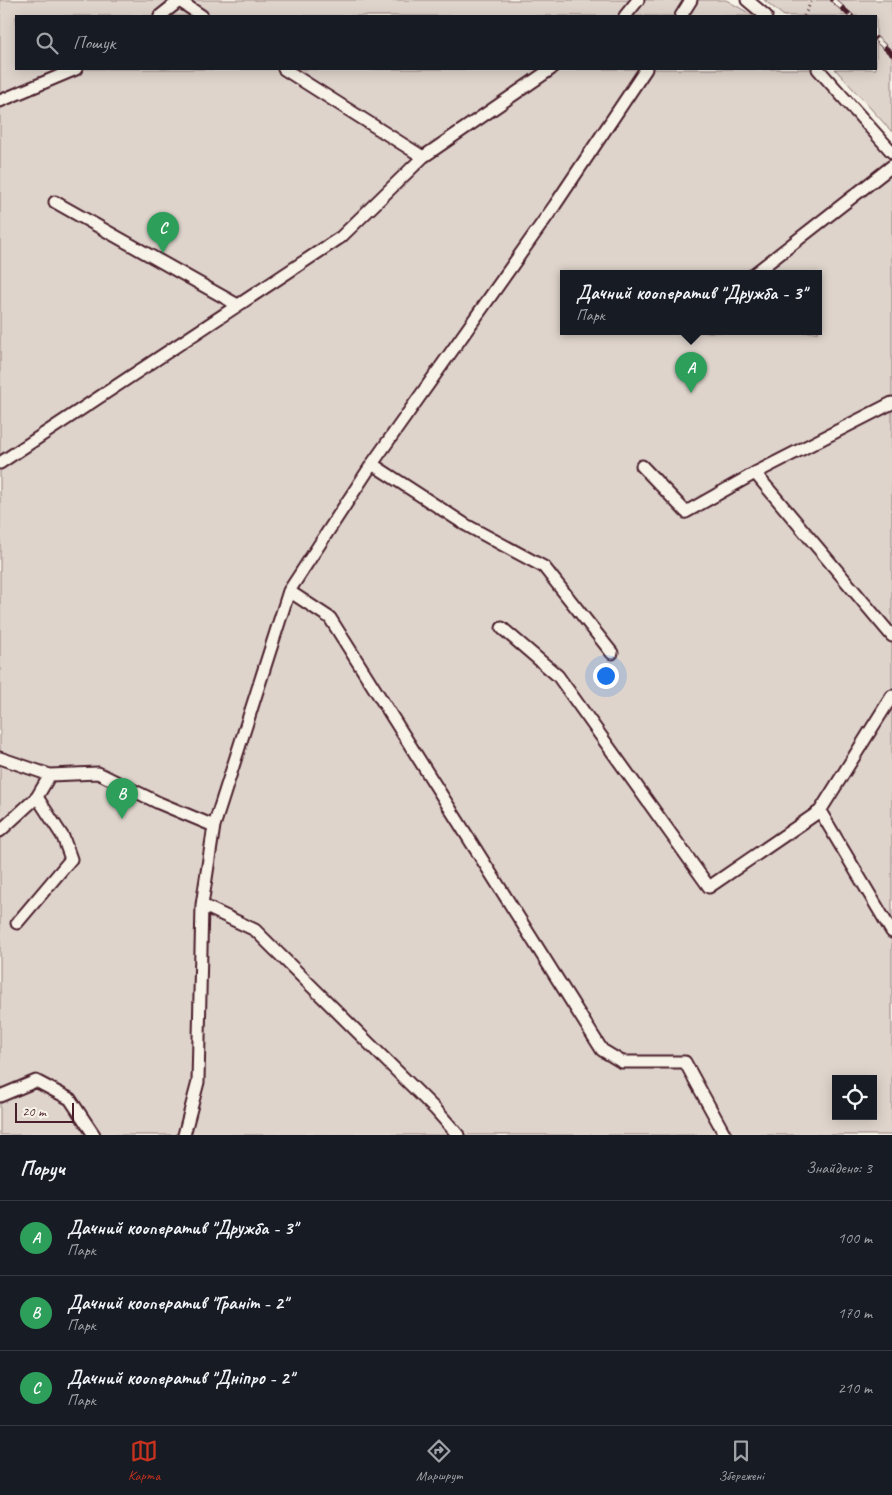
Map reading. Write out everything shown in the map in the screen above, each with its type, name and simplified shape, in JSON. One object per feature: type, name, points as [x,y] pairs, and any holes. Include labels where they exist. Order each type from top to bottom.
[{"type":"lane","points":[[626,15],[638,0]]},
{"type":"lane","points":[[682,15],[692,0]]},
{"type":"lane","points":[[747,0],[765,15]]},
{"type":"lane","points":[[161,15],[178,1],[200,15]]},
{"type":"lane","points":[[0,100],[74,70]]},
{"type":"lane","points":[[286,70],[423,158]]},
{"type":"lane","points":[[0,463],[236,304],[341,237],[423,158],[550,70]]},
{"type":"lane","points":[[184,1135],[198,1082],[202,905],[214,826],[289,591],[372,464],[555,205],[645,70]]},
{"type":"lane","points":[[819,70],[892,152]]},
{"type":"lane","points":[[759,270],[892,166]]},
{"type":"lane","points":[[55,202],[236,304]]},
{"type":"lane","points":[[642,466],[686,512],[755,473],[892,404]]},
{"type":"lane","points":[[372,464],[466,525],[544,567],[612,653]]},
{"type":"lane","points":[[755,473],[892,636]]},
{"type":"lane","points":[[289,591],[330,618],[602,1050],[622,1062],[685,1062],[726,1135]]},
{"type":"lane","points":[[502,628],[558,676],[709,887],[820,811],[892,696]]},
{"type":"lane","points":[[0,758],[50,775],[98,773],[158,803],[214,826]]},
{"type":"lane","points":[[0,831],[37,797],[50,775]]},
{"type":"lane","points":[[17,922],[71,859],[63,837],[37,797]]},
{"type":"lane","points":[[820,811],[892,932]]},
{"type":"lane","points":[[202,905],[255,930],[436,1110],[458,1135]]},
{"type":"lane","points":[[0,1096],[36,1081],[70,1098],[94,1135]]},
{"type":"path","points":[[804,15],[812,0]]},
{"type":"shaded area","points":[[0,0],[726,0],[752,15],[15,15],[15,70],[819,70],[892,152],[892,1135],[0,1135]]},
{"type":"shaded area","points":[[764,0],[892,0],[892,132],[836,70],[877,70],[877,15],[783,15]]},
{"type":"railway","points":[[833,0],[850,15]]},
{"type":"railway","points":[[877,40],[892,54]]},
{"type":"place","name":"Дачний кооператив \"Дніпро - 2\"","points":[[163,253]]},
{"type":"place","name":"Дачний кооператив \"Дружба - 3\"","points":[[691,393]]},
{"type":"place","name":"Дачний кооператив \"Граніт - 2\"","points":[[122,819]]}]
